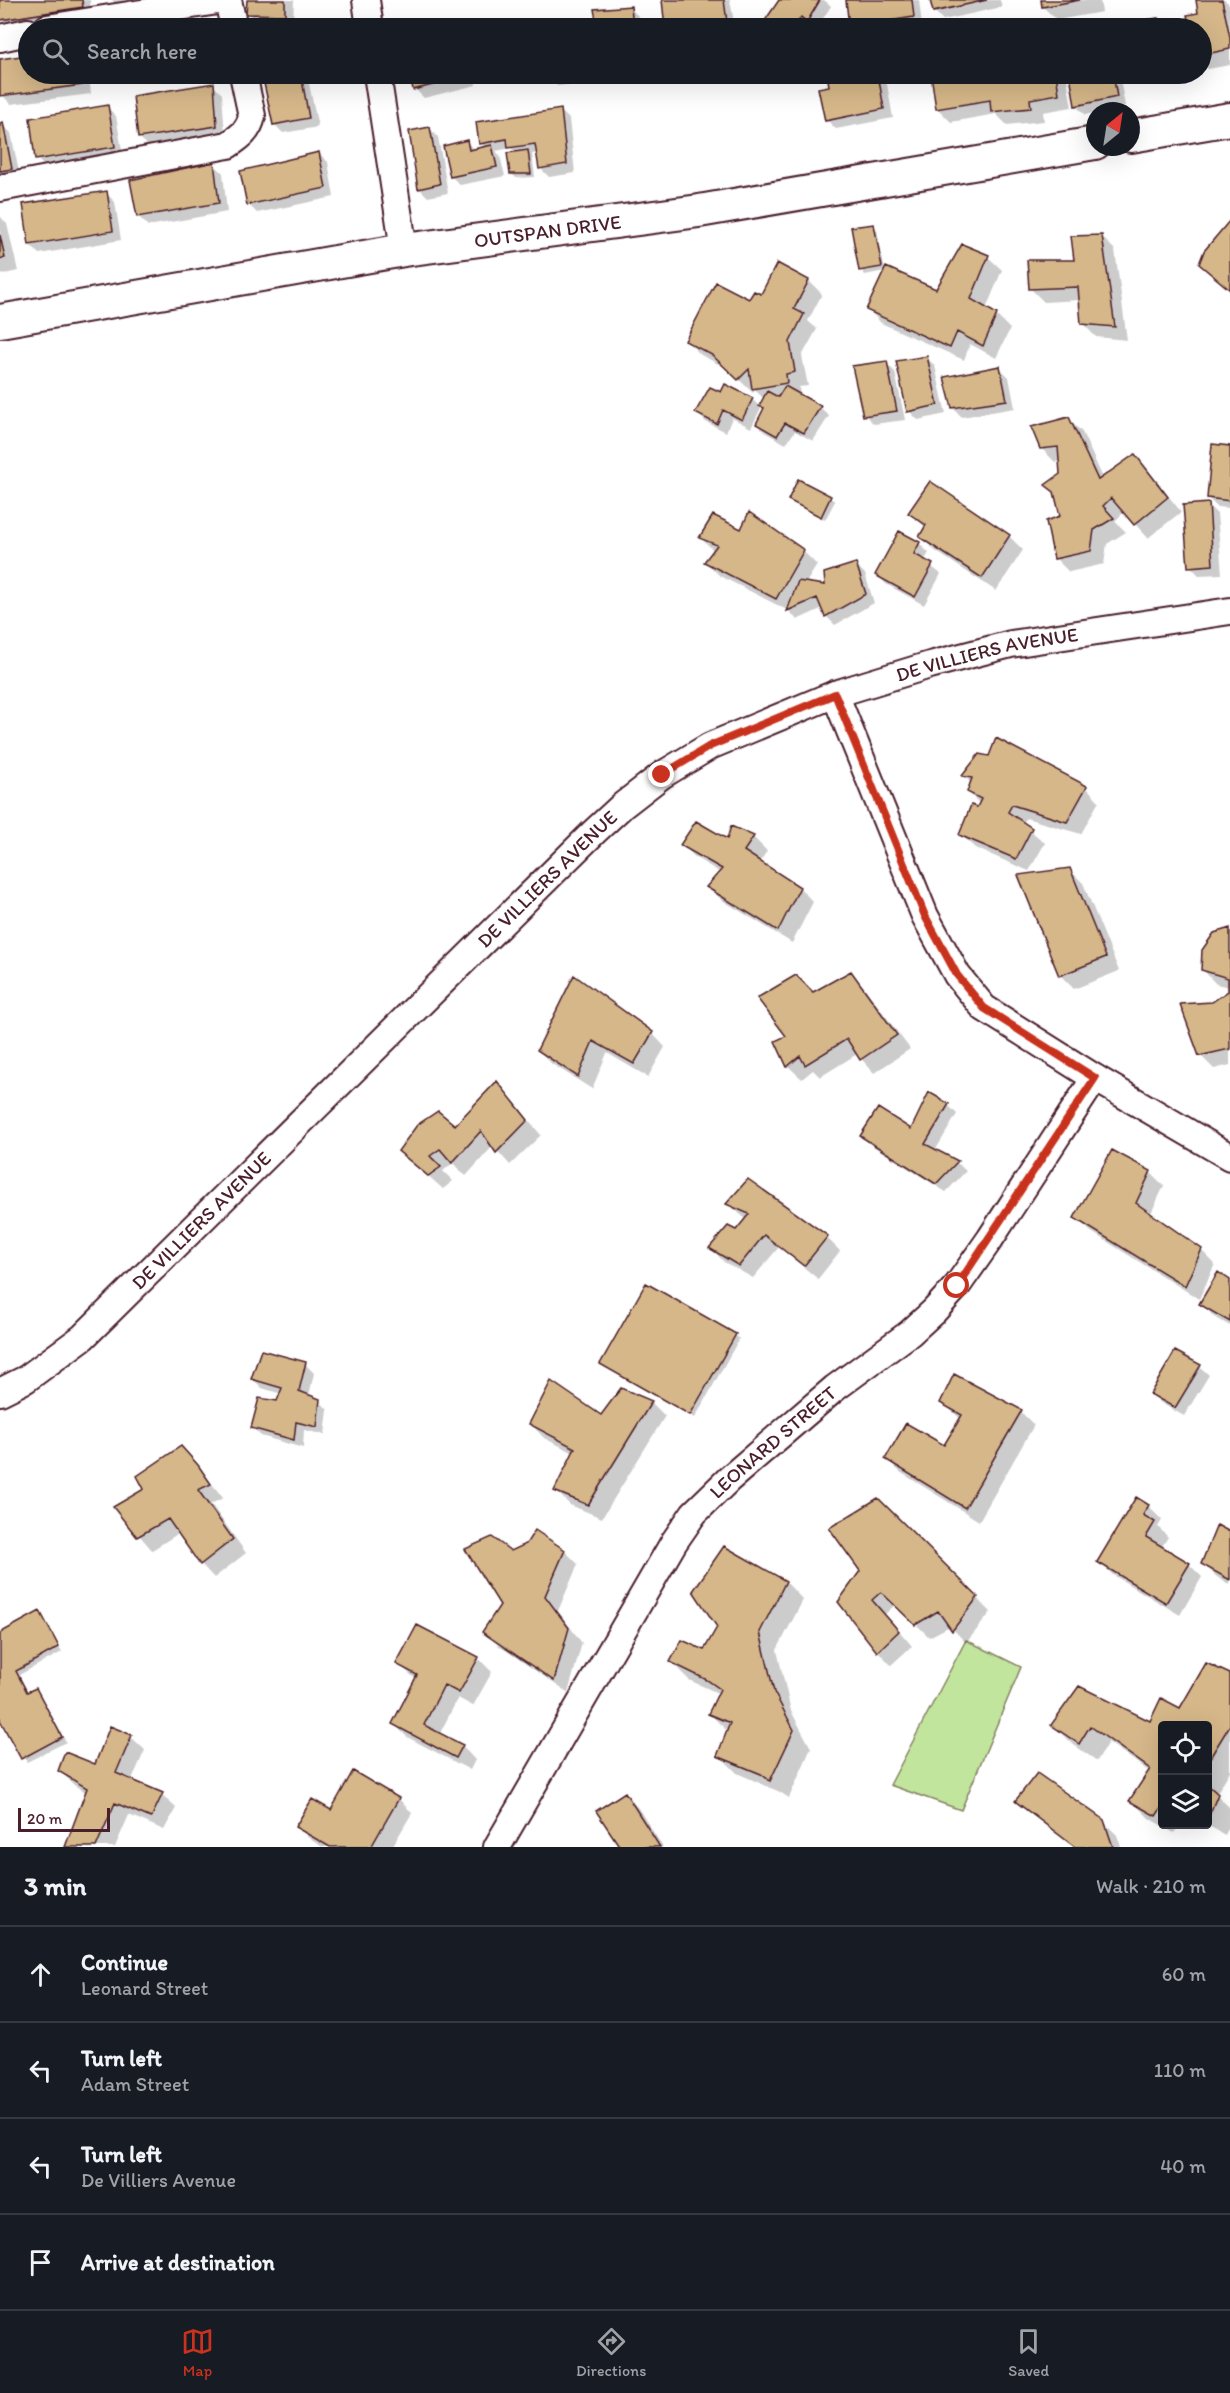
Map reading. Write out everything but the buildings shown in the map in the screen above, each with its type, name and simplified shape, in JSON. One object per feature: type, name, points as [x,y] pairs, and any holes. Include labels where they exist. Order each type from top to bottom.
[{"type":"street","points":[[111,18],[226,0],[231,18]]},
{"type":"street","points":[[366,0],[369,18]]},
{"type":"street","points":[[0,38],[18,34]]},
{"type":"street","points":[[0,188],[228,145],[248,129],[251,122],[252,116],[245,84]]},
{"type":"street","points":[[379,84],[404,250]]},
{"type":"street","points":[[1140,134],[1230,119]]},
{"type":"street","name":"OUTSPAN DRIVE","points":[[0,321],[404,250],[699,211],[1086,145]]},
{"type":"street","name":"DE VILLIERS AVENUE","points":[[0,1392],[26,1380],[83,1336],[622,806],[662,775],[710,746],[835,694],[930,665],[1011,644],[1230,611]]},
{"type":"street","points":[[835,694],[925,916],[957,975],[984,1008],[1095,1078],[1230,1157]]},
{"type":"street","name":"LEONARD STREET","points":[[497,1847],[674,1542],[694,1513],[729,1479],[835,1388],[910,1333],[934,1311],[970,1267],[1095,1078]]},
{"type":"green space","points":[[966,1640],[1021,1667],[961,1810],[890,1785]]},
{"type":"route","points":[[662,775],[710,746],[835,694],[925,916],[940,948],[957,975],[984,1008],[1095,1078],[957,1286]]}]
